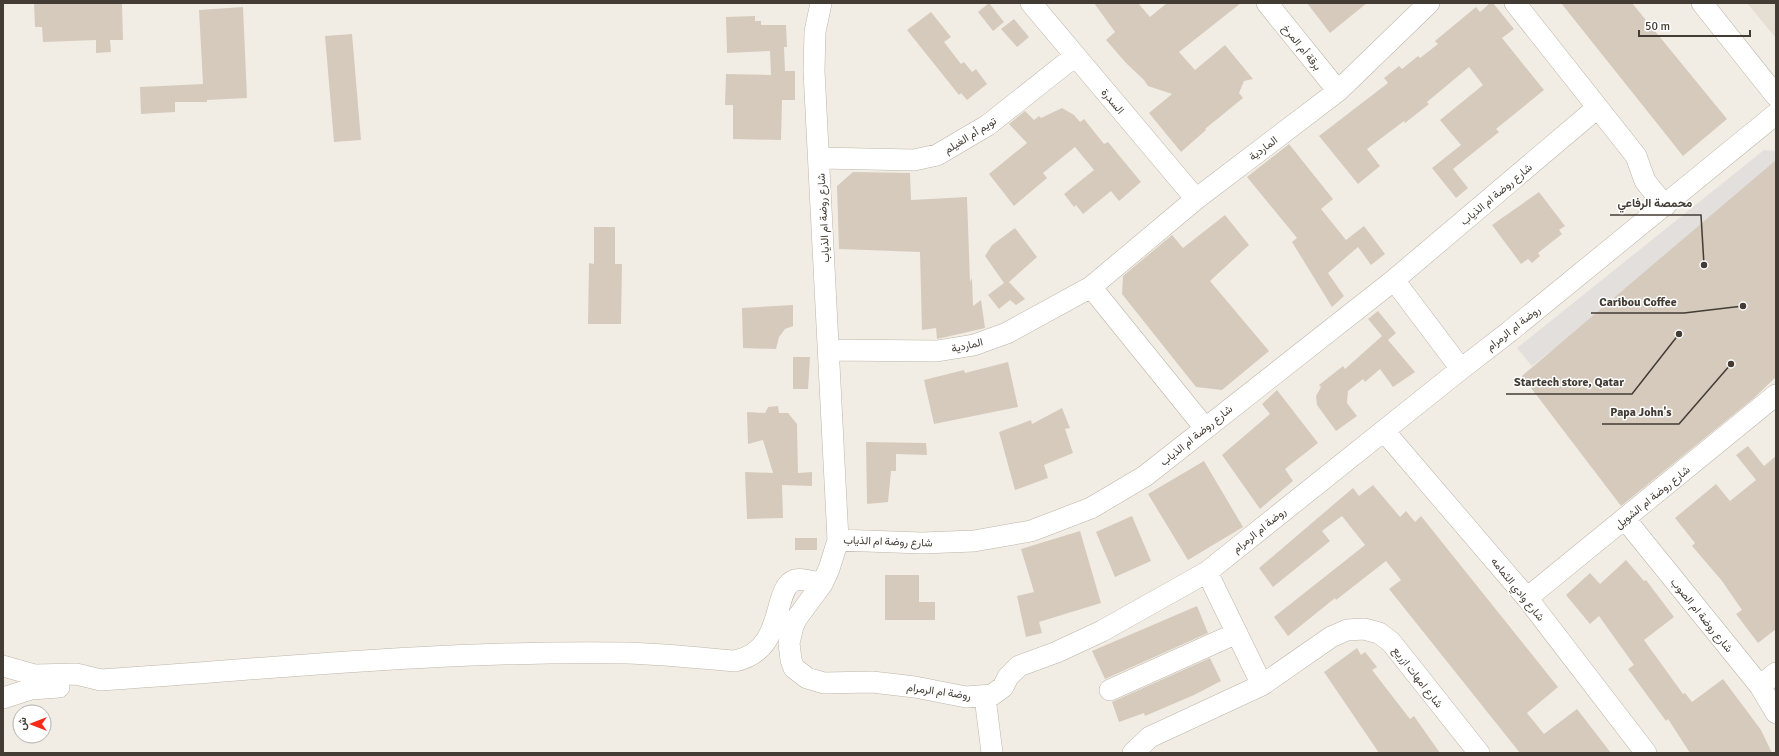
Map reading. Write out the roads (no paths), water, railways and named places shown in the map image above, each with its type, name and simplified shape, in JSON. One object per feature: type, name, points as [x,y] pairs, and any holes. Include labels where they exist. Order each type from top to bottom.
[{"type":"street","name":"شارع روضة ام الذياب","points":[[821,3],[815,32],[814,71],[820,158],[838,540],[922,543],[974,541],[1031,531],[1091,508],[1138,480],[1394,280],[1597,108]]},
{"type":"street","name":"السدرة","points":[[1031,3],[1196,198]]},
{"type":"street","name":"برقة أم المرخ","points":[[1267,3],[1338,91]]},
{"type":"street","name":"الماردية","points":[[829,350],[937,351],[974,345],[1007,334],[1091,287],[1196,198],[1338,91],[1429,3]]},
{"type":"street","points":[[1515,3],[1636,156],[1645,181],[1665,206]]},
{"type":"street","points":[[1702,3],[1776,96]]},
{"type":"street","name":"تويم أم الغيلم","points":[[820,158],[914,160],[937,155],[988,125],[1075,56]]},
{"type":"street","name":"روضة ام الرمرام","points":[[838,540],[829,569],[822,584],[797,618],[790,634],[789,643],[791,660],[794,668],[800,674],[824,682],[891,684],[966,697],[985,697],[998,692],[1003,687],[1008,677],[1019,666],[1057,652],[1102,631],[1207,572],[1509,332],[1776,114]]},
{"type":"street","points":[[1394,280],[1461,369]]},
{"type":"street","points":[[1091,287],[1205,428]]},
{"type":"street","name":"شارع روضة ام الشويل","points":[[1527,598],[1776,395]]},
{"type":"street","name":"شارع وادي الثمامه","points":[[1384,431],[1527,598],[1646,753]]},
{"type":"street","name":"شارع روضة ام الصوب","points":[[1625,519],[1760,686],[1776,713]]},
{"type":"street","points":[[1207,572],[1262,686]]},
{"type":"street","points":[[3,698],[31,689],[86,685],[101,680],[442,657],[512,654],[629,653],[735,661],[755,653],[767,640],[784,590],[790,582],[799,579],[822,584]]},
{"type":"street","name":"شارع امهات ازريع","points":[[1132,753],[1150,737],[1262,686],[1331,636],[1348,630],[1364,629],[1379,633],[1391,642],[1479,753]]},
{"type":"street","points":[[1110,690],[1237,633]]},
{"type":"street","points":[[3,666],[35,675],[76,674],[101,680]]},
{"type":"street","points":[[1760,686],[1776,673]]},
{"type":"street","points":[[985,697],[992,753]]},
{"type":"place","name":"محمصة الرفاعي","points":[[1704,265]]},
{"type":"place","name":"Caribou Coffee","points":[[1743,306]]},
{"type":"place","name":"Startech store, Qatar","points":[[1679,334]]},
{"type":"place","name":"Papa John's","points":[[1731,364]]}]
